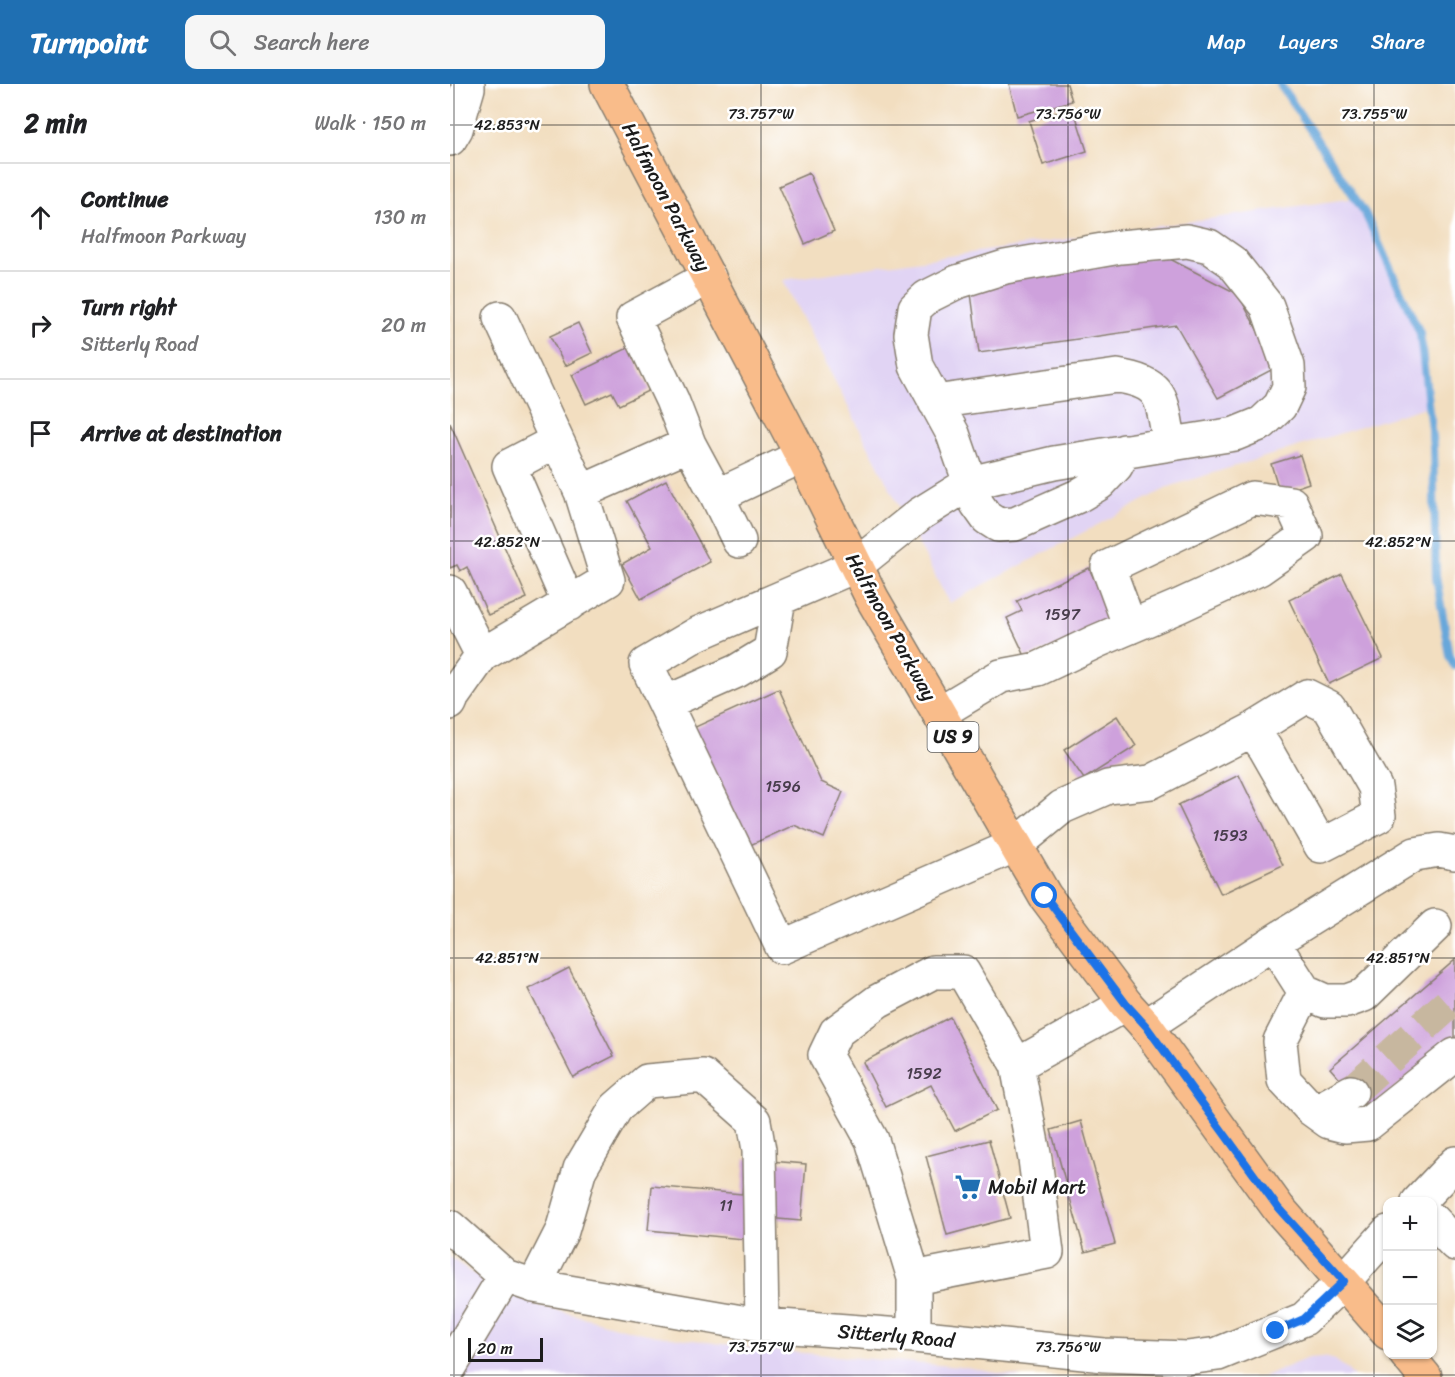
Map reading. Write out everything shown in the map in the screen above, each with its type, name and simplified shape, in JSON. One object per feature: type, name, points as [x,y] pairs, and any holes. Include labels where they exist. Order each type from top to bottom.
[{"type":"main road","name":"Halfmoon Parkway","points":[[607,84],[802,456],[872,598],[1045,896],[1279,1209],[1383,1327]]},
{"type":"main road","points":[[1410,1359],[1425,1377]]},
{"type":"street","points":[[450,139],[456,129],[468,84]]},
{"type":"street","points":[[1124,451],[1116,466],[1100,483],[1078,496],[1015,524],[998,525],[987,518],[977,504],[970,483],[953,434],[916,366],[911,334],[915,309],[927,297],[957,282],[1005,267],[1120,247],[1187,241],[1209,246],[1232,262],[1267,306],[1288,366],[1289,387],[1280,406],[1262,423],[1235,434],[1124,451],[1054,463],[970,483],[920,514],[855,566],[697,634],[646,664],[782,947],[1016,845],[1062,807],[1108,787],[1151,782],[1252,730]]},
{"type":"street","points":[[709,277],[633,318],[672,400],[689,444],[739,541]]},
{"type":"street","points":[[450,704],[453,696],[482,655],[608,580],[581,492],[500,318]]},
{"type":"street","points":[[935,402],[1117,376],[1134,378],[1150,385],[1159,395],[1170,444]]},
{"type":"street","points":[[558,441],[509,466],[568,604]]},
{"type":"street","points":[[581,492],[689,444]]},
{"type":"street","points":[[717,496],[802,456]]},
{"type":"street","points":[[939,713],[1000,676],[1038,669],[1259,569],[1306,536],[1291,503],[1252,498],[1108,567],[1130,627]]},
{"type":"street","points":[[450,592],[482,655]]},
{"type":"street","points":[[665,703],[736,671],[770,651],[779,599]]},
{"type":"street","points":[[1017,1065],[1136,1015],[1273,942],[1415,854],[1439,850],[1455,853]]},
{"type":"street","points":[[1273,942],[1305,992],[1325,1001],[1347,1001],[1364,995],[1435,926]]},
{"type":"street","points":[[914,1278],[1047,1252],[1035,1159],[1017,1065],[963,972],[933,972],[878,1001],[836,1032],[825,1055],[872,1140],[914,1278],[914,1336]]},
{"type":"street","points":[[1305,992],[1280,1041],[1284,1080],[1311,1109],[1329,1122],[1346,1126],[1368,1124],[1455,1055]]},
{"type":"street","points":[[454,1350],[520,1281],[562,1232],[580,1169],[616,1108],[647,1081],[704,1076],[754,1122],[759,1150],[762,1324]]},
{"type":"street","points":[[1311,1109],[1326,1106],[1351,1092]]},
{"type":"street","points":[[1423,1197],[1455,1163]]},
{"type":"street","points":[[1437,1226],[1455,1244]]},
{"type":"street","points":[[450,1227],[520,1281]]},
{"type":"street","name":"Sitterly Road","points":[[520,1281],[762,1324],[1104,1355],[1150,1367],[1228,1351],[1304,1319],[1344,1281],[1383,1238]]},
{"type":"shaded area","points":[[1355,198],[1365,213],[1420,333],[1428,406],[1171,486],[949,603],[783,280]]},
{"type":"shaded area","points":[[450,1257],[470,1272],[534,1304],[642,1333],[759,1349],[960,1367],[1023,1377],[450,1377]]},
{"type":"shaded area","points":[[1324,1357],[1335,1360],[1354,1377],[1262,1377],[1308,1358]]},
{"type":"building","points":[[1009,84],[1067,84],[1072,101],[1017,116]]},
{"type":"building","points":[[1073,107],[1087,151],[1043,165],[1029,121]]},
{"type":"building","points":[[809,173],[834,231],[805,244],[779,186]]},
{"type":"building","points":[[1164,256],[1238,294],[1277,367],[1218,398],[1176,325],[979,353],[970,286]]},
{"type":"building","points":[[578,323],[592,353],[565,366],[550,336]]},
{"type":"building","points":[[630,347],[650,390],[619,405],[612,392],[586,404],[572,375]]},
{"type":"building","points":[[450,423],[527,598],[488,615],[467,567],[460,571],[457,565],[450,568]]},
{"type":"building","points":[[1300,455],[1309,483],[1280,493],[1271,464]]},
{"type":"building","points":[[666,480],[710,562],[641,599],[622,564],[652,547],[627,501]]},
{"type":"building","points":[[1089,568],[1115,625],[1026,658],[1007,618],[1022,611],[1017,601]]},
{"type":"building","points":[[1342,574],[1383,658],[1329,684],[1289,600]]},
{"type":"building","points":[[779,689],[821,782],[843,792],[824,838],[794,825],[748,846],[693,728]]},
{"type":"building","points":[[1117,716],[1136,746],[1084,779],[1064,750]]},
{"type":"building","points":[[1239,775],[1283,865],[1221,894],[1178,805]]},
{"type":"building","points":[[1455,960],[1455,1037],[1368,1111],[1330,1068]]},
{"type":"building","points":[[569,968],[614,1056],[573,1077],[528,989]]},
{"type":"building","points":[[950,1017],[997,1110],[955,1131],[931,1085],[886,1107],[863,1062]]},
{"type":"building","points":[[1081,1121],[1115,1244],[1085,1252],[1051,1130]]},
{"type":"building","name":"Mobil Mart","points":[[989,1140],[1010,1218],[947,1235],[926,1156]]},
{"type":"building","points":[[745,1159],[806,1164],[801,1221],[745,1216],[743,1239],[648,1230],[652,1186],[742,1194]]},
{"type":"waterway","points":[[1280,84],[1365,213],[1420,333],[1433,446],[1436,577],[1450,656],[1455,666]]},
{"type":"tunnel","points":[[1351,1092],[1455,998]]},
{"type":"place","name":"Mobil Mart","points":[[968,1187]]},
{"type":"route","points":[[1045,896],[1126,1004],[1146,1026],[1279,1209],[1344,1281],[1304,1319],[1276,1331]]}]
